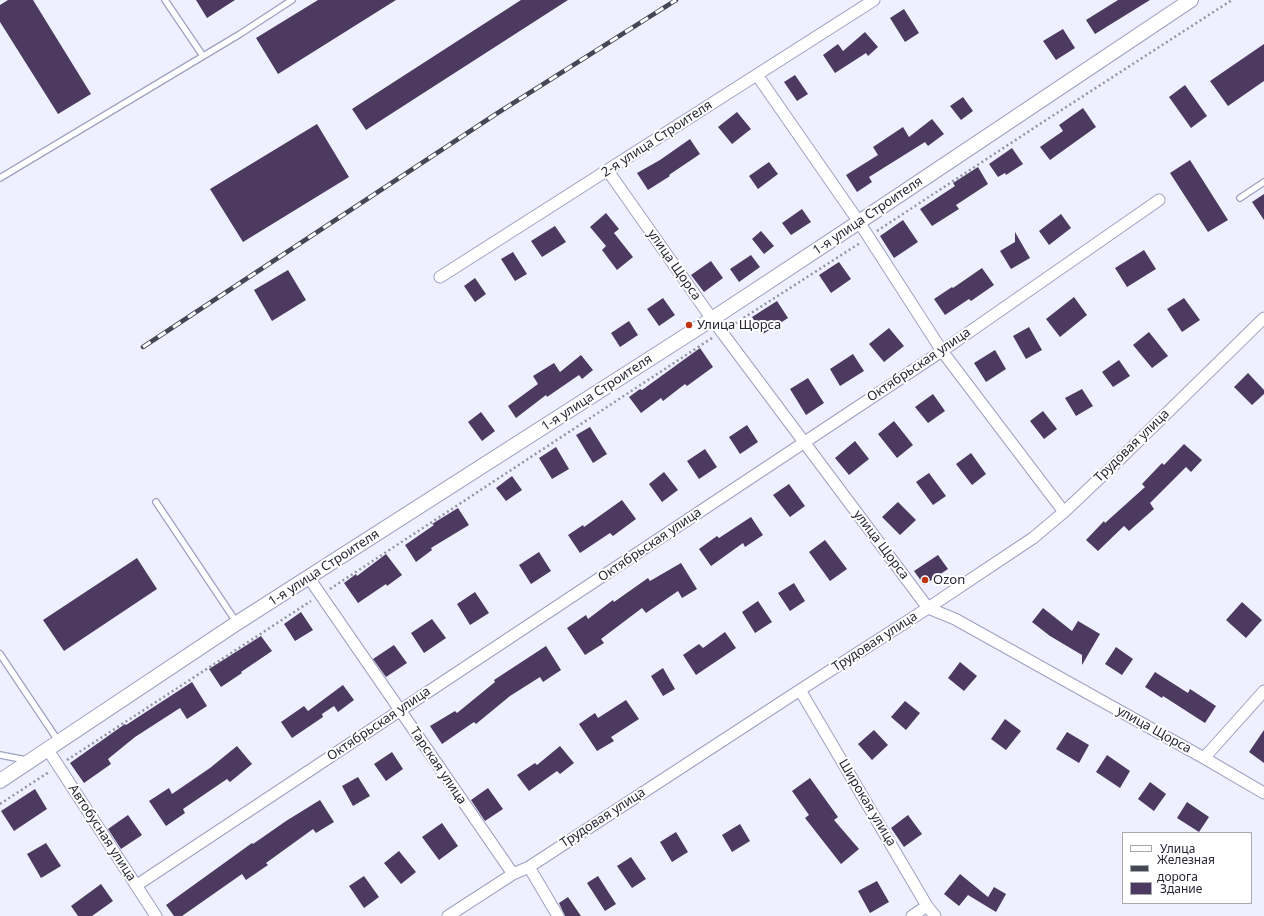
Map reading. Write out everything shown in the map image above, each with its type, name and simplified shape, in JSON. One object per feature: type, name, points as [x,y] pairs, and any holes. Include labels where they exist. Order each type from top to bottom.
[{"type":"street","name":"2-я улица Строителя","points":[[440,277],[874,0]]},
{"type":"street","name":"1-я улица Строителя","points":[[0,781],[237,624],[712,319],[1191,0]]},
{"type":"street","points":[[757,75],[859,222],[942,351],[1064,512]]},
{"type":"street","name":"улица Щорса","points":[[608,171],[712,319],[928,608],[962,623],[1264,793]]},
{"type":"street","name":"Октябрьская улица","points":[[137,885],[942,351],[1159,200]]},
{"type":"street","name":"Трудовая улица","points":[[448,916],[513,874],[529,867],[928,608],[1033,538],[1064,512],[1119,460],[1264,318]]},
{"type":"street","name":"Тарская улица","points":[[309,578],[513,874]]},
{"type":"street","name":"Широкая улица","points":[[800,690],[927,906],[935,916]]},
{"type":"street","points":[[1204,758],[1264,691]]},
{"type":"street","name":"Автобусная улица","points":[[54,746],[59,766],[156,916]]},
{"type":"street","points":[[529,867],[558,916]]},
{"type":"street","points":[[912,916],[927,906]]},
{"type":"lane","points":[[165,0],[203,56]]},
{"type":"lane","points":[[0,178],[203,56],[292,0]]},
{"type":"lane","points":[[1240,198],[1264,182]]},
{"type":"lane","points":[[156,502],[237,624]]},
{"type":"lane","points":[[0,654],[54,746]]},
{"type":"lane","points":[[0,755],[30,761]]},
{"type":"path","points":[[0,804],[1232,0]]},
{"type":"building","points":[[8,0],[33,0],[91,94],[58,114],[0,22],[0,5]]},
{"type":"building","points":[[196,0],[235,0],[207,18]]},
{"type":"building","points":[[318,0],[396,0],[278,74],[256,38]]},
{"type":"building","points":[[521,0],[568,0],[366,130],[352,109]]},
{"type":"building","points":[[1118,0],[1150,0],[1095,34],[1086,20]]},
{"type":"building","points":[[904,9],[919,33],[905,42],[890,18]]},
{"type":"building","points":[[1063,29],[1075,48],[1056,60],[1043,41]]},
{"type":"building","points":[[865,32],[878,47],[868,56],[866,53],[835,73],[823,55],[838,44],[843,51]]},
{"type":"building","points":[[1264,44],[1264,81],[1228,106],[1210,81]]},
{"type":"building","points":[[795,75],[808,94],[797,101],[784,82]]},
{"type":"building","points":[[1185,85],[1207,116],[1191,128],[1169,97]]},
{"type":"building","points":[[963,97],[973,111],[961,120],[950,106]]},
{"type":"building","points":[[1083,108],[1096,127],[1050,160],[1040,147],[1063,131],[1059,125]]},
{"type":"building","points":[[737,112],[751,129],[732,144],[718,127]]},
{"type":"building","points":[[932,119],[944,134],[928,146],[925,142],[869,177],[872,182],[857,192],[846,175],[878,155],[873,147],[903,127],[909,137]]},
{"type":"building","points":[[317,124],[349,177],[243,242],[210,189]]},
{"type":"building","points":[[690,139],[700,154],[648,190],[637,173],[660,160]]},
{"type":"building","points":[[1012,148],[1023,164],[1006,175],[1005,173],[998,177],[989,164]]},
{"type":"building","points":[[1190,160],[1228,220],[1208,232],[1170,173]]},
{"type":"building","points":[[769,162],[778,174],[758,189],[749,176]]},
{"type":"building","points":[[978,167],[988,184],[956,205],[959,209],[932,226],[920,209],[955,186],[953,183]]},
{"type":"building","points":[[1264,194],[1264,220],[1252,202]]},
{"type":"building","points":[[802,209],[811,222],[791,235],[782,223]]},
{"type":"building","points":[[606,213],[619,229],[614,233],[633,257],[617,270],[602,250],[606,246],[590,227]]},
{"type":"building","points":[[1061,214],[1071,228],[1049,245],[1039,231]]},
{"type":"building","points":[[903,220],[918,242],[894,258],[880,236]]},
{"type":"building","points":[[555,226],[566,242],[542,257],[531,241]]},
{"type":"building","points":[[761,231],[774,246],[764,254],[752,239]]},
{"type":"building","points":[[1015,232],[1030,258],[1011,269],[1000,251],[1015,242]]},
{"type":"building","points":[[1144,250],[1156,269],[1127,287],[1115,268]]},
{"type":"building","points":[[513,252],[527,274],[515,281],[501,259]]},
{"type":"building","points":[[751,255],[760,267],[739,282],[730,269]]},
{"type":"building","points":[[711,261],[723,278],[704,292],[691,275]]},
{"type":"building","points":[[839,262],[851,279],[831,293],[819,275]]},
{"type":"building","points":[[982,268],[994,285],[971,301],[969,299],[945,315],[934,299]]},
{"type":"building","points":[[288,270],[306,300],[272,321],[254,290]]},
{"type":"building","points":[[475,278],[486,294],[475,302],[464,286]]},
{"type":"building","points":[[1074,297],[1087,315],[1060,337],[1046,319]]},
{"type":"building","points":[[663,298],[675,315],[659,326],[647,309]]},
{"type":"building","points":[[1184,298],[1200,320],[1182,332],[1167,309]]},
{"type":"building","points":[[777,301],[788,318],[763,334],[752,317]]},
{"type":"building","points":[[629,321],[638,335],[620,347],[611,333]]},
{"type":"building","points":[[1029,327],[1042,350],[1026,359],[1013,336]]},
{"type":"building","points":[[889,328],[904,346],[884,362],[869,344]]},
{"type":"building","points":[[1149,332],[1168,356],[1152,368],[1133,345]]},
{"type":"building","points":[[700,348],[713,367],[687,386],[685,384],[663,401],[661,398],[641,413],[629,397],[640,389],[642,390]]},
{"type":"building","points":[[995,350],[1006,369],[986,382],[974,363]]},
{"type":"building","points":[[853,354],[864,371],[840,386],[830,369]]},
{"type":"building","points":[[581,355],[593,370],[582,379],[579,375],[547,397],[546,395],[516,418],[508,406],[538,384],[533,376],[554,363],[560,372]]},
{"type":"building","points":[[1119,360],[1130,376],[1113,387],[1102,372]]},
{"type":"building","points":[[1248,373],[1264,390],[1264,394],[1252,405],[1234,387]]},
{"type":"building","points":[[808,378],[824,403],[806,415],[790,389]]},
{"type":"building","points":[[1082,389],[1093,406],[1076,416],[1065,398]]},
{"type":"building","points":[[933,394],[945,411],[928,423],[915,407]]},
{"type":"building","points":[[1043,411],[1057,429],[1044,439],[1030,421]]},
{"type":"building","points":[[481,412],[495,431],[482,441],[468,422]]},
{"type":"building","points":[[894,421],[913,445],[897,458],[878,434]]},
{"type":"building","points":[[747,425],[758,442],[740,454],[729,437]]},
{"type":"building","points":[[590,427],[607,454],[593,463],[576,435]]},
{"type":"building","points":[[855,441],[869,459],[849,475],[835,458]]},
{"type":"building","points":[[1184,444],[1202,460],[1191,472],[1186,467],[1150,503],[1154,509],[1129,531],[1124,526],[1098,551],[1086,540],[1104,521],[1105,523],[1145,487],[1142,484],[1162,463],[1164,465]]},
{"type":"building","points":[[556,447],[569,469],[552,479],[539,458]]},
{"type":"building","points":[[705,449],[717,467],[699,479],[687,461]]},
{"type":"building","points":[[971,453],[986,474],[972,485],[956,464]]},
{"type":"building","points":[[664,472],[678,490],[662,502],[649,484]]},
{"type":"building","points":[[929,473],[946,496],[933,505],[916,482]]},
{"type":"building","points":[[512,476],[522,490],[506,501],[496,488]]},
{"type":"building","points":[[789,484],[805,506],[790,517],[773,495]]},
{"type":"building","points":[[622,500],[636,519],[613,536],[610,533],[580,553],[568,535],[583,525],[584,527]]},
{"type":"building","points":[[898,502],[916,520],[900,535],[882,517]]},
{"type":"building","points":[[458,508],[469,525],[431,548],[432,550],[416,562],[405,545],[434,525],[432,524]]},
{"type":"building","points":[[751,517],[763,535],[745,547],[743,543],[711,566],[699,549],[717,536],[719,538]]},
{"type":"building","points":[[825,540],[847,569],[830,581],[809,552]]},
{"type":"building","points":[[539,552],[551,571],[531,584],[519,565]]},
{"type":"building","points":[[386,554],[402,575],[387,586],[386,584],[358,603],[344,583],[356,574],[357,576]]},
{"type":"building","points":[[938,555],[948,569],[924,585],[914,571]]},
{"type":"building","points":[[137,558],[157,589],[64,651],[43,620]]},
{"type":"building","points":[[681,563],[697,589],[682,598],[678,591],[646,613],[642,608],[601,639],[604,643],[585,655],[567,628],[586,615],[588,619],[613,600],[614,602],[648,578],[650,581]]},
{"type":"building","points":[[794,583],[805,601],[790,611],[778,593]]},
{"type":"building","points":[[475,592],[489,613],[470,625],[457,604]]},
{"type":"building","points":[[758,601],[772,622],[755,633],[742,612]]},
{"type":"building","points":[[1242,602],[1262,620],[1246,638],[1226,620]]},
{"type":"building","points":[[1043,608],[1072,631],[1078,621],[1100,634],[1082,665],[1082,655],[1050,636],[1032,622]]},
{"type":"building","points":[[301,612],[313,630],[295,641],[284,624]]},
{"type":"building","points":[[432,619],[446,638],[424,653],[411,633]]},
{"type":"building","points":[[725,632],[736,648],[696,675],[683,655],[699,644],[703,648]]},
{"type":"building","points":[[261,636],[272,651],[221,687],[209,669]]},
{"type":"building","points":[[394,645],[407,663],[386,677],[373,659]]},
{"type":"building","points":[[546,646],[561,670],[543,682],[540,677],[510,696],[476,724],[474,722],[442,744],[430,726],[455,711],[457,713],[495,682],[494,680]]},
{"type":"building","points":[[1116,647],[1133,659],[1122,675],[1105,664]]},
{"type":"building","points":[[960,662],[977,676],[964,691],[948,678]]},
{"type":"building","points":[[663,668],[675,689],[663,696],[651,676]]},
{"type":"building","points":[[1155,672],[1188,693],[1190,689],[1216,706],[1205,723],[1163,696],[1162,698],[1145,687]]},
{"type":"building","points":[[192,682],[207,706],[187,719],[180,708],[135,737],[108,759],[111,764],[84,783],[70,763],[125,724],[126,725]]},
{"type":"building","points":[[343,685],[354,700],[338,712],[334,706],[322,714],[323,717],[292,738],[281,722],[304,706],[308,711]]},
{"type":"building","points":[[626,700],[639,719],[611,737],[614,741],[597,751],[579,724],[595,713],[598,718]]},
{"type":"building","points":[[905,701],[920,713],[906,730],[891,717]]},
{"type":"building","points":[[1005,719],[1021,731],[1006,750],[991,739]]},
{"type":"building","points":[[874,730],[888,745],[872,760],[858,744]]},
{"type":"building","points":[[1264,730],[1264,763],[1249,752]]},
{"type":"building","points":[[1067,732],[1089,745],[1079,763],[1056,749]]},
{"type":"building","points":[[237,746],[252,764],[230,782],[227,779],[183,809],[185,813],[166,826],[149,801],[169,788],[172,794],[210,768]]},
{"type":"building","points":[[560,746],[574,763],[560,774],[557,771],[529,791],[517,775],[535,763],[537,765]]},
{"type":"building","points":[[392,752],[403,769],[386,781],[374,764]]},
{"type":"building","points":[[1107,755],[1130,771],[1120,788],[1096,772]]},
{"type":"building","points":[[358,777],[370,796],[353,806],[342,786]]},
{"type":"building","points":[[810,778],[838,817],[834,820],[859,849],[841,864],[805,818],[809,815],[792,791]]},
{"type":"building","points":[[1150,782],[1166,794],[1154,811],[1138,799]]},
{"type":"building","points":[[488,788],[503,809],[485,821],[471,800]]},
{"type":"building","points":[[35,789],[47,809],[14,831],[1,811]]},
{"type":"building","points":[[320,800],[334,822],[316,833],[313,829],[266,863],[268,865],[246,880],[242,874],[182,916],[174,916],[166,905],[252,843],[253,844]]},
{"type":"building","points":[[1187,802],[1209,817],[1199,832],[1177,818]]},
{"type":"building","points":[[128,815],[142,835],[121,849],[108,829]]},
{"type":"building","points":[[908,815],[922,834],[904,847],[891,828]]},
{"type":"building","points":[[442,823],[458,846],[439,860],[422,837]]},
{"type":"building","points":[[740,824],[750,841],[732,852],[722,835]]},
{"type":"building","points":[[676,832],[688,852],[672,862],[660,842]]},
{"type":"building","points":[[46,843],[61,866],[41,878],[27,854]]},
{"type":"building","points":[[399,851],[416,872],[401,884],[384,863]]},
{"type":"building","points":[[631,857],[646,879],[632,888],[617,866]]},
{"type":"building","points":[[960,874],[988,897],[994,887],[1006,894],[996,912],[968,895],[959,906],[944,894]]},
{"type":"building","points":[[364,876],[379,897],[364,908],[349,886]]},
{"type":"building","points":[[598,876],[616,904],[605,911],[587,883]]},
{"type":"building","points":[[877,881],[889,902],[870,913],[858,891]]},
{"type":"building","points":[[101,884],[113,901],[92,916],[78,916],[71,906]]},
{"type":"building","points":[[568,897],[581,916],[565,916],[559,903]]},
{"type":"railway","points":[[143,347],[496,114],[676,0]]},
{"type":"place","name":"Улица Щорса","points":[[689,325]]},
{"type":"place","name":"Ozon","points":[[925,580]]}]
